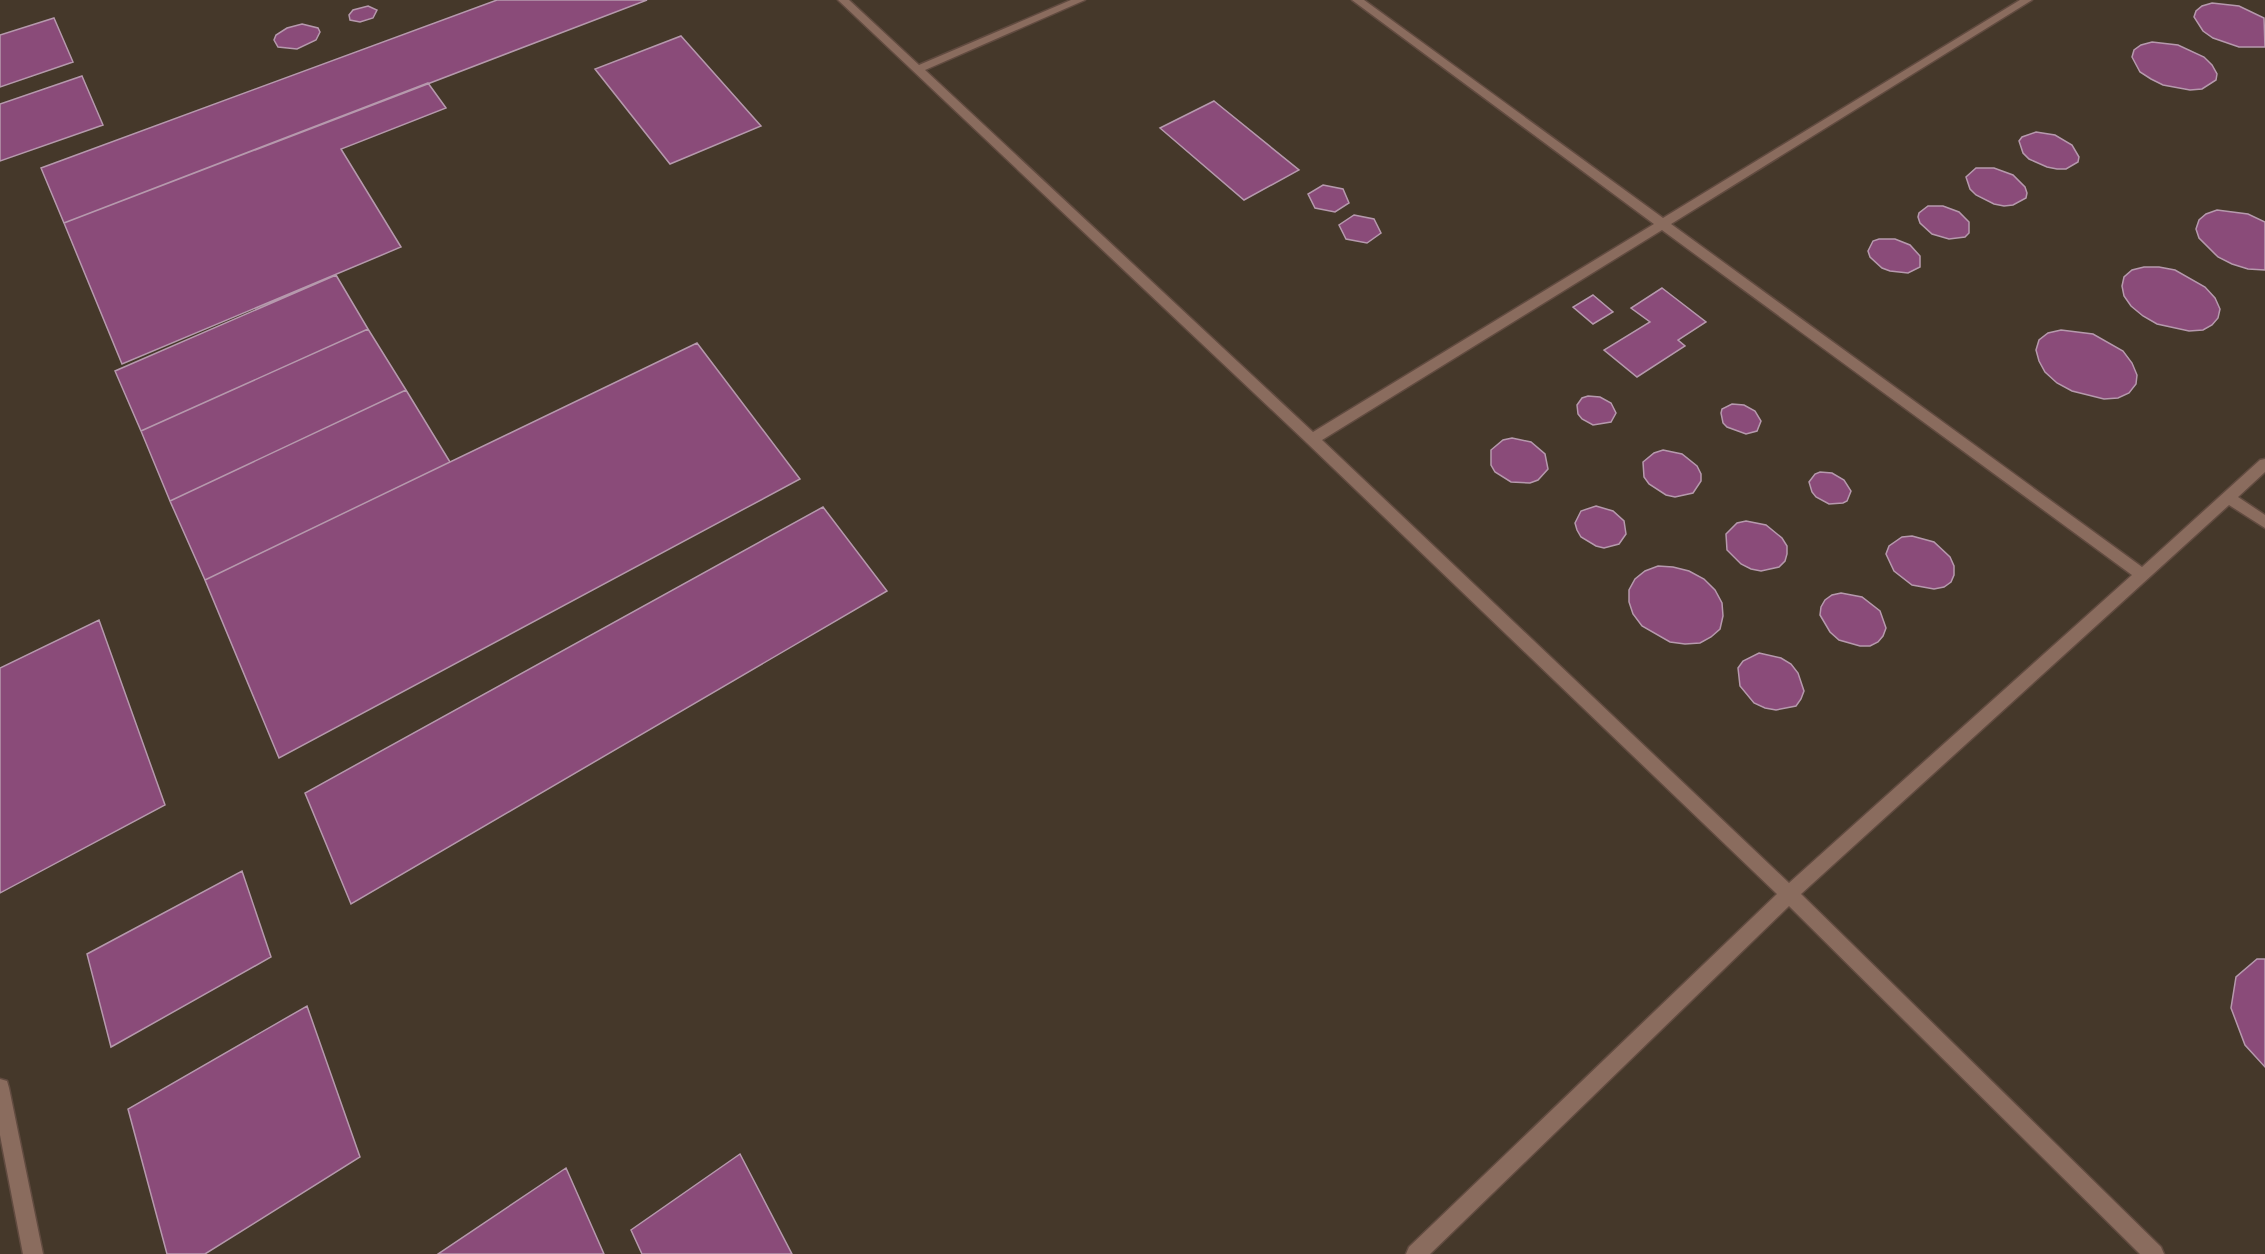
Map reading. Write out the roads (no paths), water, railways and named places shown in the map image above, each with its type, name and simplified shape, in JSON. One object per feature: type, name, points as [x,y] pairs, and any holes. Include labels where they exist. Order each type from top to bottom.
[{"type":"lane","points":[[843,0],[1312,439],[1790,894],[2154,1254]]},
{"type":"lane","points":[[916,70],[1080,0]]},
{"type":"lane","points":[[1357,0],[2142,575]]},
{"type":"lane","points":[[1312,439],[2027,0]]},
{"type":"lane","points":[[1416,1254],[1790,894],[2265,464]]},
{"type":"lane","points":[[2228,497],[2265,522]]},
{"type":"lane","points":[[0,1088],[33,1254]]}]
